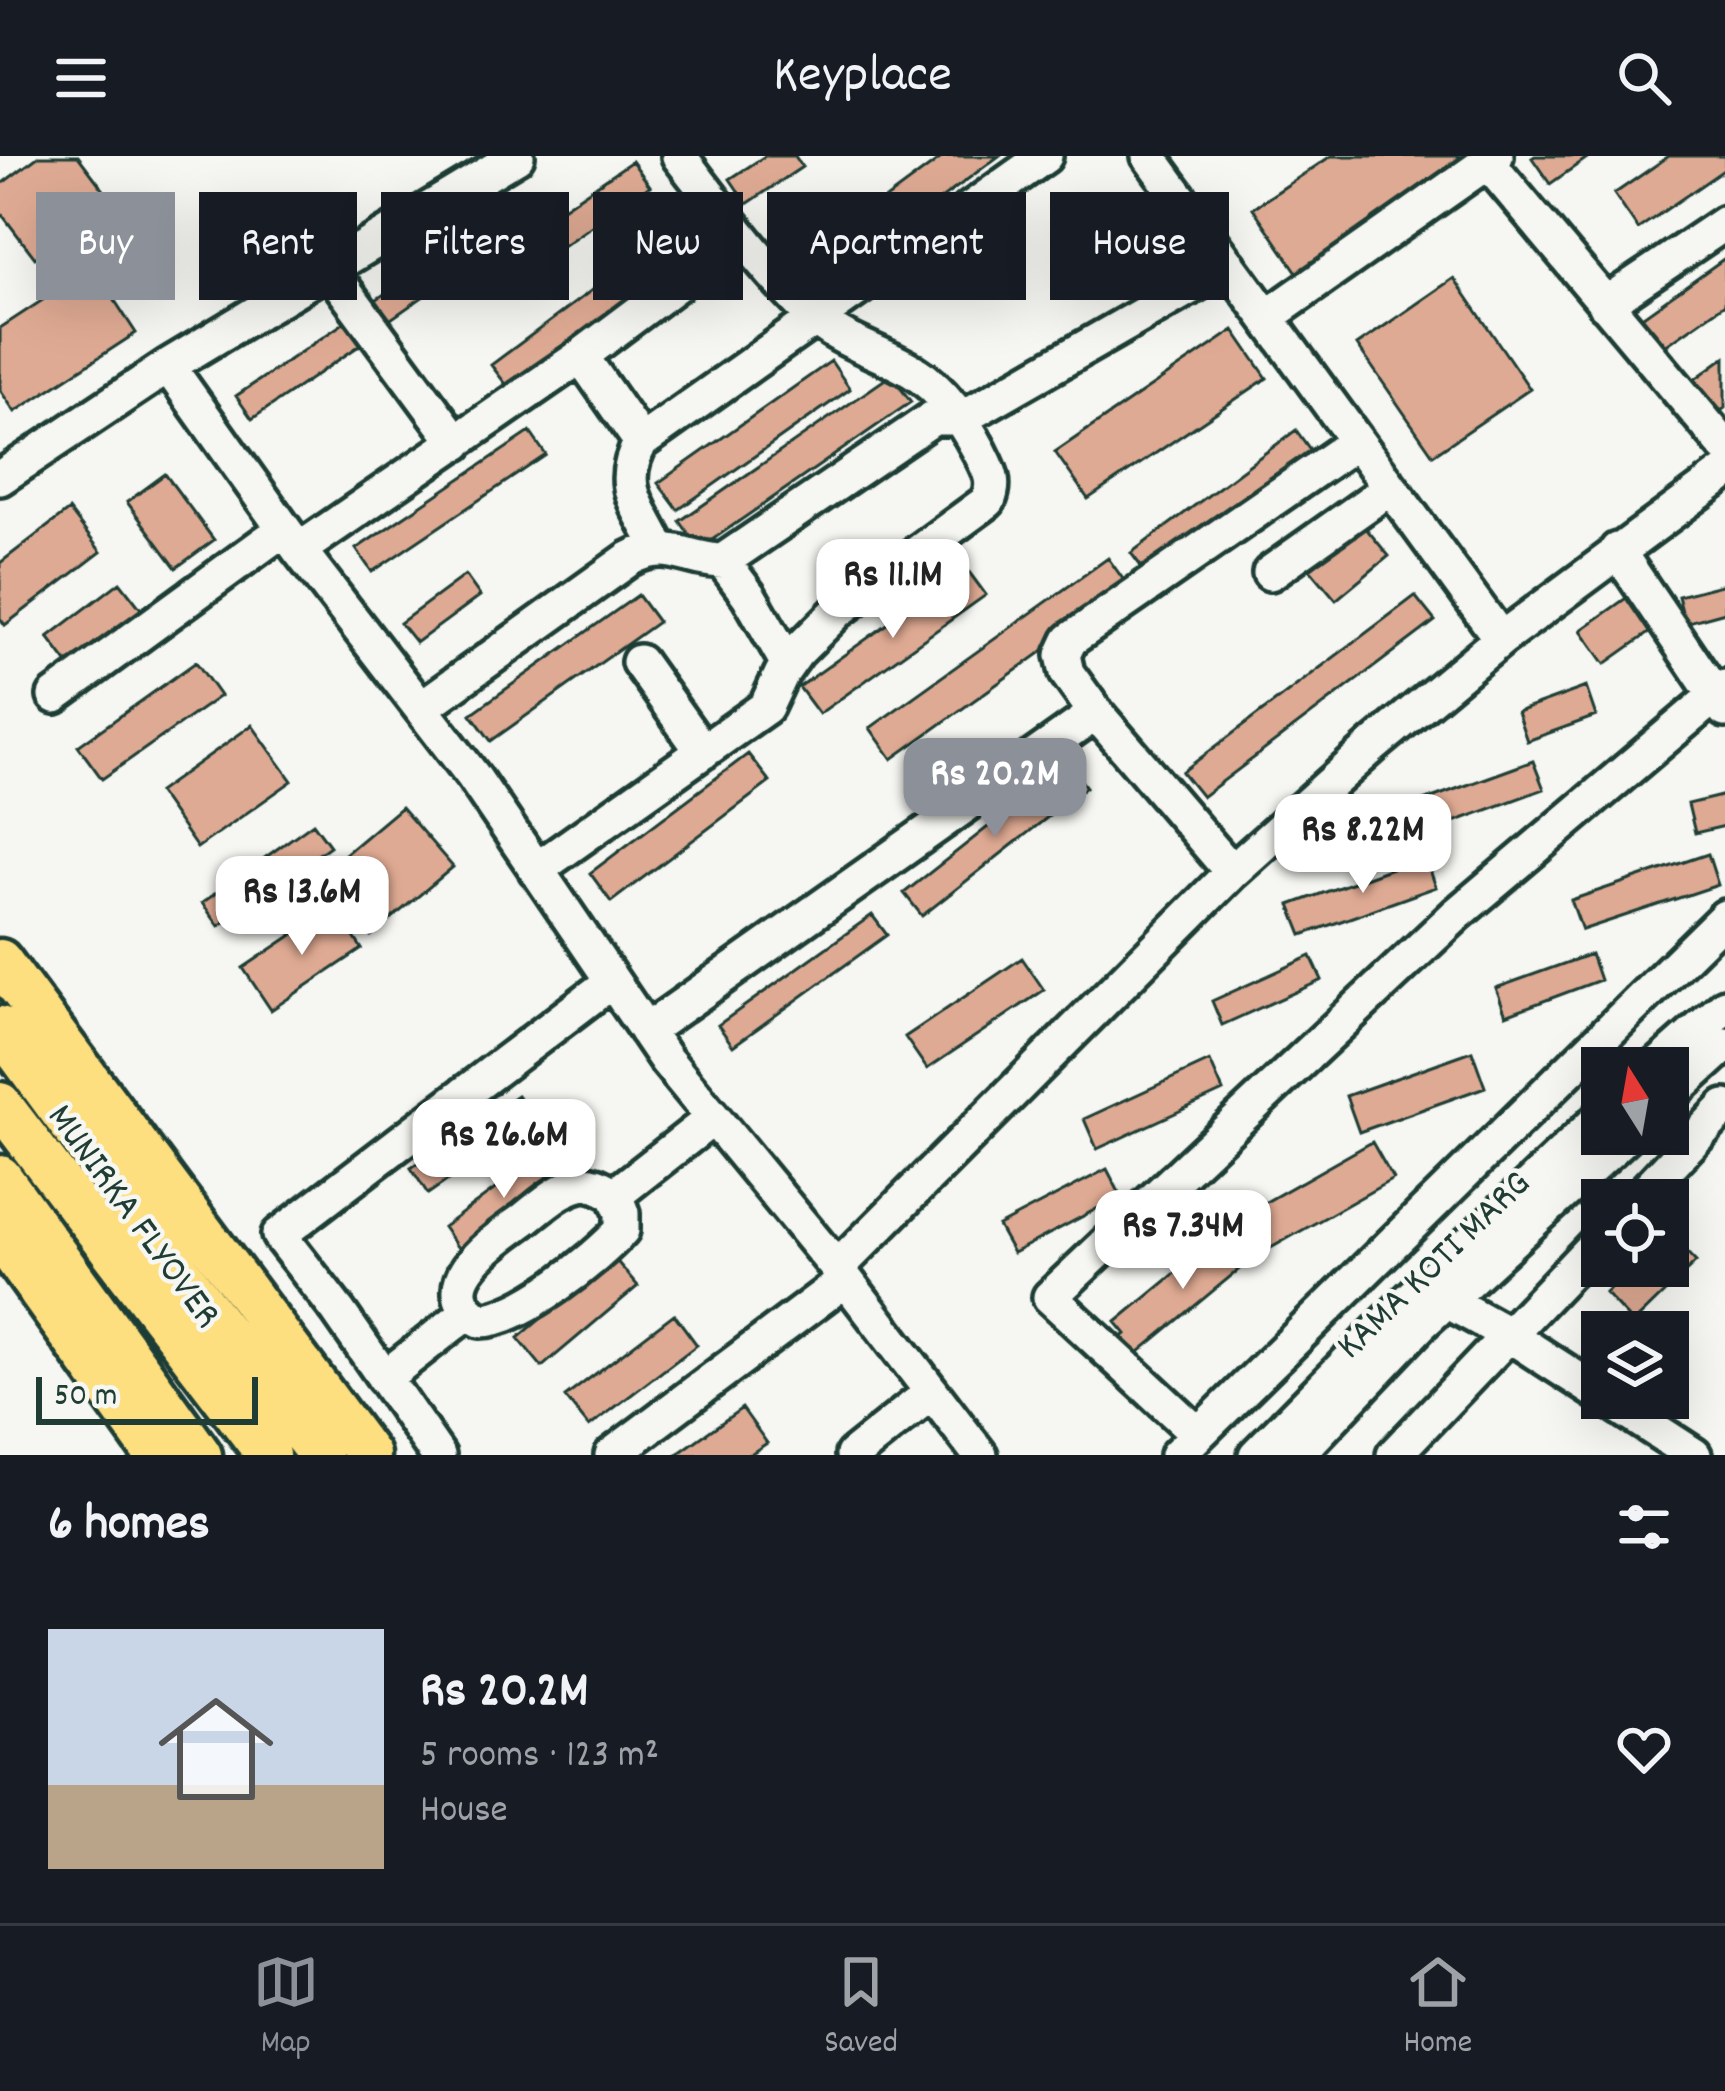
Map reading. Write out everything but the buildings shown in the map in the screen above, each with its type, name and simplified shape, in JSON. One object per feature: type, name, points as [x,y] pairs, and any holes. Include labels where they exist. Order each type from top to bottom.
[{"type":"highway","points":[[0,1228],[162,1455]]},
{"type":"main road","points":[[0,961],[368,1455]]},
{"type":"main road","name":"MUNIRKA FLYOVER","points":[[0,1028],[320,1455]]},
{"type":"main road","name":"MUNIRKA FLYOVER","points":[[0,1104],[268,1455]]},
{"type":"main road","points":[[0,1177],[200,1455]]},
{"type":"street","points":[[357,252],[517,156]]},
{"type":"street","points":[[679,156],[707,192]]},
{"type":"street","points":[[659,548],[628,478],[628,465],[641,442],[1045,156]]},
{"type":"street","points":[[1149,156],[1175,192]]},
{"type":"street","points":[[1267,317],[1492,160],[1725,446]]},
{"type":"street","points":[[1605,304],[1725,223]]},
{"type":"street","points":[[536,870],[766,707],[788,664],[838,611],[988,501],[992,491],[991,476],[962,418],[916,373],[830,330],[743,238]]},
{"type":"street","points":[[1229,266],[1501,639]]},
{"type":"street","points":[[0,478],[278,300]]},
{"type":"street","points":[[352,300],[458,443]]},
{"type":"street","points":[[55,696],[292,539],[458,443],[656,300]]},
{"type":"street","points":[[422,708],[629,559],[659,548],[723,561],[933,418],[962,418],[1169,300]]},
{"type":"street","points":[[581,356],[641,442]]},
{"type":"street","points":[[168,366],[292,539],[473,776],[646,1031],[980,1455]]},
{"type":"street","points":[[1232,872],[1096,713],[1063,655],[1070,640],[1356,442]]},
{"type":"street","points":[[612,1455],[841,1274],[1232,872],[1501,639],[1725,473]]},
{"type":"street","points":[[1270,573],[1390,488]]},
{"type":"street","points":[[1617,550],[1721,697],[1457,914],[1050,1297],[1187,1444],[1725,916]]},
{"type":"street","points":[[723,561],[788,664]]},
{"type":"street","points":[[639,662],[703,752]]},
{"type":"street","points":[[646,1031],[1096,713]]},
{"type":"street","points":[[438,1455],[279,1234],[610,982]]},
{"type":"street","points":[[1679,1047],[1725,1006]]},
{"type":"street","points":[[1689,1078],[1725,1045]]},
{"type":"street","points":[[1657,1179],[1725,1107]]},
{"type":"street","points":[[615,1195],[713,1118]]},
{"type":"street","name":"KAMA KOTI MARG","points":[[1297,1455],[1434,1294],[1581,1138]]},
{"type":"street","name":"KAMA KOTI MARG","points":[[1256,1455],[1434,1294],[1603,1155]]},
{"type":"street","points":[[582,1183],[615,1195],[622,1230],[604,1249],[509,1315],[480,1320],[468,1312],[463,1276],[476,1255],[561,1192],[582,1183]]},
{"type":"street","points":[[1394,1455],[1581,1259]]},
{"type":"street","points":[[1434,1294],[1581,1382]]},
{"type":"street","points":[[384,1378],[468,1312]]},
{"type":"street","points":[[853,1455],[932,1392]]},
{"type":"street","points":[[1638,1419],[1694,1455]]}]
